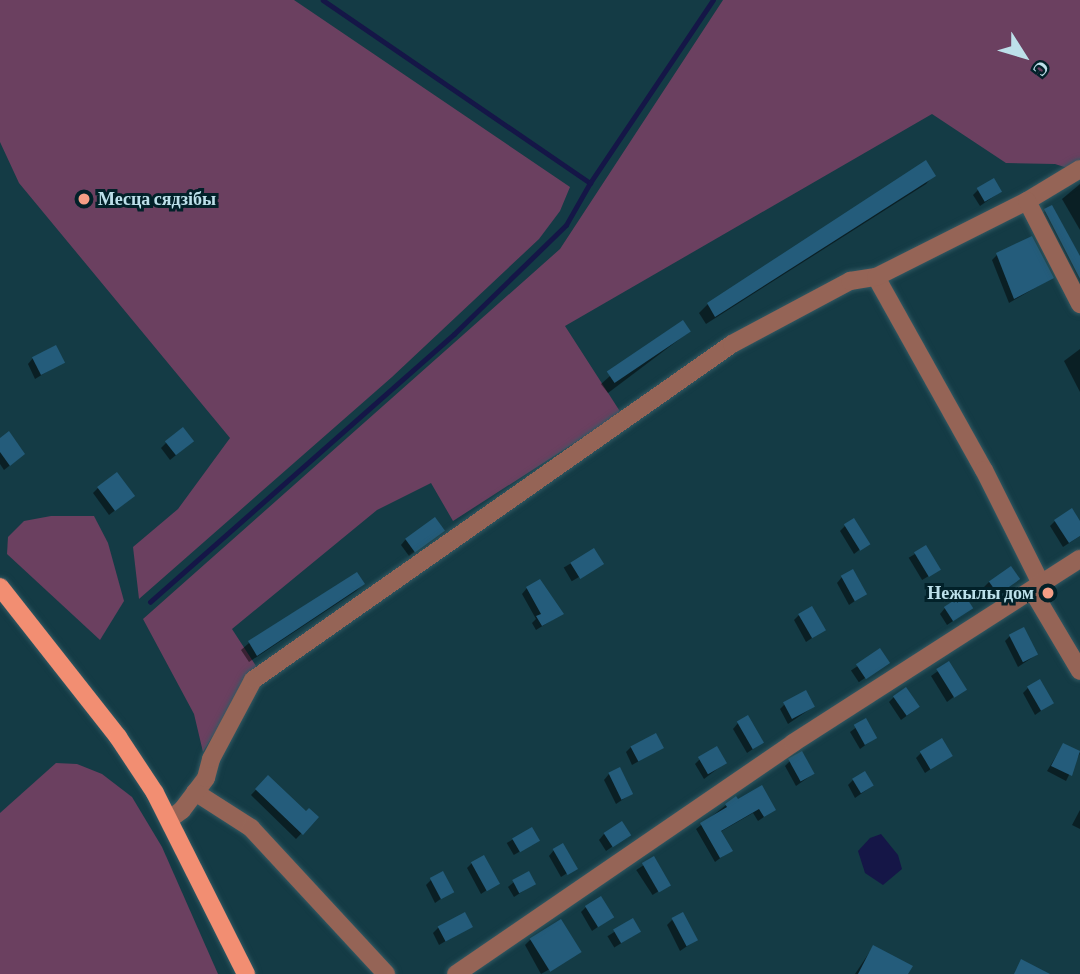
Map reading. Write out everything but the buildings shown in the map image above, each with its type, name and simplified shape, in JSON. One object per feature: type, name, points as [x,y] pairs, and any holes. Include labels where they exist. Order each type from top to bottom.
[{"type":"main road","points":[[0,587],[118,737],[170,819],[246,974]]},
{"type":"street","points":[[170,819],[195,792],[253,680],[732,344],[849,281],[876,277],[1027,201],[1080,169]]},
{"type":"street","points":[[1027,201],[1080,304]]},
{"type":"street","points":[[876,277],[984,470],[1036,587],[1080,671]]},
{"type":"street","points":[[456,974],[793,743],[1080,559]]},
{"type":"street","points":[[195,792],[251,828],[386,974]]},
{"type":"shaded area","points":[[0,0],[294,0],[570,187],[560,211],[539,239],[392,377],[139,599],[133,547],[178,509],[230,438],[19,183],[0,142]]},
{"type":"shaded area","points":[[723,0],[1080,0],[1080,172],[1055,164],[1006,163],[932,114],[565,326],[621,413],[453,521],[431,483],[377,510],[232,629],[256,666],[203,752],[194,714],[143,619],[560,249]]},
{"type":"shaded area","points":[[51,516],[94,516],[108,543],[124,601],[100,640],[7,554],[8,537],[24,521]]},
{"type":"shaded area","points":[[56,763],[77,764],[102,774],[132,797],[162,847],[218,974],[0,974],[0,813]]},
{"type":"shaded area","points":[[881,834],[898,855],[902,869],[883,885],[865,873],[858,851],[870,838]]},
{"type":"waterway","points":[[323,0],[590,183]]},
{"type":"waterway","points":[[150,602],[454,334],[566,225],[590,183],[713,0]]},
{"type":"place","name":"Месца сядзібы","points":[[84,199]]},
{"type":"place","name":"Нежылы дом","points":[[1048,593]]}]
